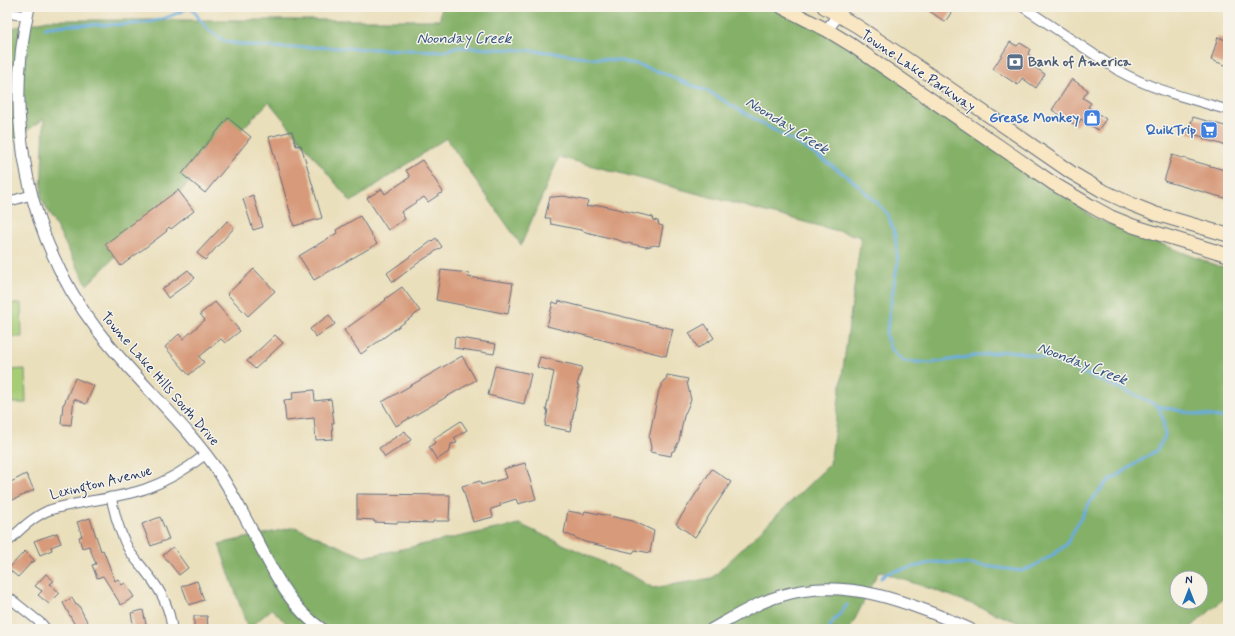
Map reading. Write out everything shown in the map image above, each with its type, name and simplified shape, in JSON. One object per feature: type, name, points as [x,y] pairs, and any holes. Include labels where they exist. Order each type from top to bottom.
[{"type":"main road","name":"Towne Lake Parkway","points":[[782,7],[827,30],[896,75],[1054,184],[1091,206],[1111,217],[1133,226],[1228,255]]},
{"type":"main road","name":"Towne Lake Parkway","points":[[834,9],[1072,172],[1101,190],[1156,214],[1228,235]]},
{"type":"street","points":[[1023,7],[1132,79],[1174,94],[1228,110]]},
{"type":"street","points":[[827,30],[834,9]]},
{"type":"street","points":[[7,13],[28,12]]},
{"type":"street","name":"Towne Lake Hills South Drive","points":[[28,12],[21,54],[19,105],[22,144],[31,195],[55,260],[89,320],[107,343],[206,454],[237,502],[284,589],[303,612],[322,629]]},
{"type":"street","points":[[7,202],[31,195]]},
{"type":"street","name":"Lexington Avenue","points":[[7,543],[34,518],[47,511],[60,506],[133,492],[157,484],[183,471],[206,454]]},
{"type":"street","points":[[111,497],[120,532],[130,552],[149,575],[162,595],[169,614],[172,629]]},
{"type":"street","points":[[712,629],[744,612],[781,596],[808,589],[836,588],[858,590],[877,594],[929,612],[970,629]]},
{"type":"street","points":[[7,596],[42,624],[46,629]]},
{"type":"green space","points":[[441,7],[793,7],[1024,161],[1094,218],[1218,266],[1228,268],[1228,595],[1189,629],[1035,629],[951,596],[879,571],[850,629],[292,629],[272,609],[248,629],[219,544],[295,527],[364,557],[519,524],[633,576],[653,588],[712,578],[830,464],[861,237],[559,157],[521,245],[446,138],[351,202],[269,102],[87,285],[41,198],[44,119],[7,144],[7,29],[48,20],[440,20]]},
{"type":"green space","points":[[21,303],[22,337],[7,337],[7,304]]},
{"type":"green space","points":[[25,369],[26,403],[10,403],[9,370]]},
{"type":"building","points":[[924,7],[955,7],[945,22]]},
{"type":"building","points":[[1218,37],[1228,41],[1228,66],[1211,60]]},
{"type":"building","name":"Bank of America","points":[[1010,42],[1017,46],[1020,43],[1030,49],[1028,54],[1035,59],[1031,65],[1045,74],[1036,88],[1022,78],[1018,85],[993,69]]},
{"type":"building","points":[[1072,79],[1088,90],[1083,98],[1091,103],[1088,107],[1106,119],[1098,130],[1081,119],[1077,126],[1052,110]]},
{"type":"building","name":"QuikTrip","points":[[1193,117],[1228,127],[1228,144],[1225,143],[1224,145],[1203,139],[1204,137],[1188,133]]},
{"type":"building","points":[[228,118],[251,137],[205,193],[182,174]]},
{"type":"building","points":[[292,131],[296,146],[301,145],[322,218],[294,226],[269,137]]},
{"type":"building","name":"QuikTrip","points":[[1172,155],[1228,171],[1228,199],[1164,181]]},
{"type":"building","points":[[422,160],[443,192],[428,202],[424,197],[401,212],[405,219],[388,230],[367,198],[382,189],[385,194],[410,177],[406,170]]},
{"type":"building","points":[[178,190],[194,211],[171,229],[169,227],[166,230],[167,231],[121,266],[105,244]]},
{"type":"building","points":[[253,195],[263,227],[253,230],[243,199]]},
{"type":"building","points":[[563,196],[588,201],[586,207],[599,205],[653,217],[654,220],[658,221],[659,225],[663,226],[659,246],[655,245],[646,247],[581,230],[551,224],[550,218],[545,218],[550,197]]},
{"type":"building","points":[[360,216],[377,244],[314,280],[299,256],[337,233],[336,230]]},
{"type":"building","points":[[227,221],[234,228],[205,260],[197,253]]},
{"type":"building","points":[[436,238],[442,247],[393,282],[387,273]]},
{"type":"building","points":[[254,269],[275,291],[248,316],[227,294]]},
{"type":"building","points":[[188,270],[195,278],[168,298],[162,289]]},
{"type":"building","points":[[441,270],[469,273],[468,277],[513,283],[508,314],[436,300]]},
{"type":"building","points":[[402,287],[420,311],[361,354],[344,330]]},
{"type":"building","points":[[559,301],[673,329],[666,356],[547,326],[553,302],[558,304]]},
{"type":"building","points":[[215,302],[240,331],[225,343],[221,339],[199,357],[204,362],[189,375],[165,347],[179,334],[183,339],[205,320],[200,314]]},
{"type":"building","points":[[329,315],[335,324],[316,337],[310,329]]},
{"type":"building","points":[[705,324],[714,338],[698,348],[689,333]]},
{"type":"building","points":[[275,335],[283,343],[255,369],[247,361]]},
{"type":"building","points":[[455,337],[496,344],[494,354],[454,348]]},
{"type":"building","points":[[462,356],[476,380],[396,426],[382,402]]},
{"type":"building","points":[[540,357],[582,367],[577,385],[579,386],[570,431],[545,426],[548,410],[546,410],[554,372],[537,367]]},
{"type":"building","points":[[495,366],[531,374],[524,404],[488,395]]},
{"type":"building","points":[[667,375],[688,379],[687,382],[691,400],[684,416],[679,441],[674,451],[672,451],[671,456],[650,452],[651,448],[649,437],[659,390],[664,380],[666,380]]},
{"type":"building","points":[[75,378],[94,386],[86,404],[74,399],[71,425],[61,424],[63,404]]},
{"type":"building","points":[[314,390],[315,401],[331,399],[334,423],[332,423],[333,439],[316,440],[314,418],[286,421],[284,400],[293,399],[292,392]]},
{"type":"building","points":[[461,421],[467,430],[454,438],[457,443],[451,444],[450,451],[437,460],[429,447],[435,443],[433,439]]},
{"type":"building","points":[[405,431],[411,440],[385,457],[379,448]]},
{"type":"building","points":[[525,463],[536,499],[518,504],[516,499],[500,504],[501,506],[491,509],[493,517],[473,522],[462,486],[480,481],[481,485],[507,478],[504,469]]},
{"type":"building","points":[[712,469],[731,482],[695,537],[676,524]]},
{"type":"building","points":[[26,474],[34,490],[13,500],[7,489],[7,484]]},
{"type":"building","points":[[357,494],[450,495],[449,521],[433,521],[433,523],[397,523],[374,522],[374,520],[357,519]]},
{"type":"building","points":[[568,511],[584,514],[585,511],[633,521],[654,531],[650,553],[635,550],[633,553],[585,542],[564,533]]},
{"type":"building","points":[[160,517],[169,539],[151,546],[142,524]]},
{"type":"building","points":[[90,518],[101,551],[103,550],[115,581],[118,579],[122,585],[125,583],[134,597],[121,605],[103,576],[97,578],[92,565],[96,564],[89,546],[82,548],[79,537],[82,536],[77,522]]},
{"type":"building","points":[[57,533],[61,543],[51,547],[52,550],[40,555],[34,541]]},
{"type":"building","points":[[173,547],[188,568],[179,575],[163,555]]},
{"type":"building","points":[[25,551],[35,561],[31,563],[18,577],[8,569]]},
{"type":"building","points":[[46,574],[54,581],[50,584],[60,593],[49,604],[38,595],[42,591],[35,586]]},
{"type":"building","points":[[197,581],[204,600],[189,605],[182,586]]},
{"type":"building","points":[[72,598],[76,605],[78,604],[91,629],[77,629],[63,603]]},
{"type":"building","points":[[143,610],[147,629],[134,629],[131,613]]},
{"type":"building","points":[[194,616],[207,616],[208,629],[194,629]]},
{"type":"waterway","name":"Noonday Creek","points":[[191,7],[206,28],[226,42],[254,46],[445,51],[455,47],[523,50],[621,61],[666,74],[710,92],[800,145],[851,179],[888,215],[895,235],[898,262],[886,335],[890,348],[903,361],[931,363],[1006,351],[1023,353],[1050,359],[1158,406],[1195,414],[1228,418]]},
{"type":"waterway","points":[[45,28],[71,25],[137,24],[166,18],[191,7]]},
{"type":"waterway","points":[[881,578],[887,573],[935,562],[970,564],[1021,571],[1032,567],[1051,556],[1066,545],[1088,505],[1106,483],[1157,450],[1165,436],[1163,419],[1158,406]]},
{"type":"waterway","points":[[829,629],[847,605]]},
{"type":"place","name":"Bank of America","points":[[1015,62]]},
{"type":"place","name":"Grease Monkey","points":[[1092,118]]},
{"type":"place","name":"QuikTrip","points":[[1209,130]]}]
